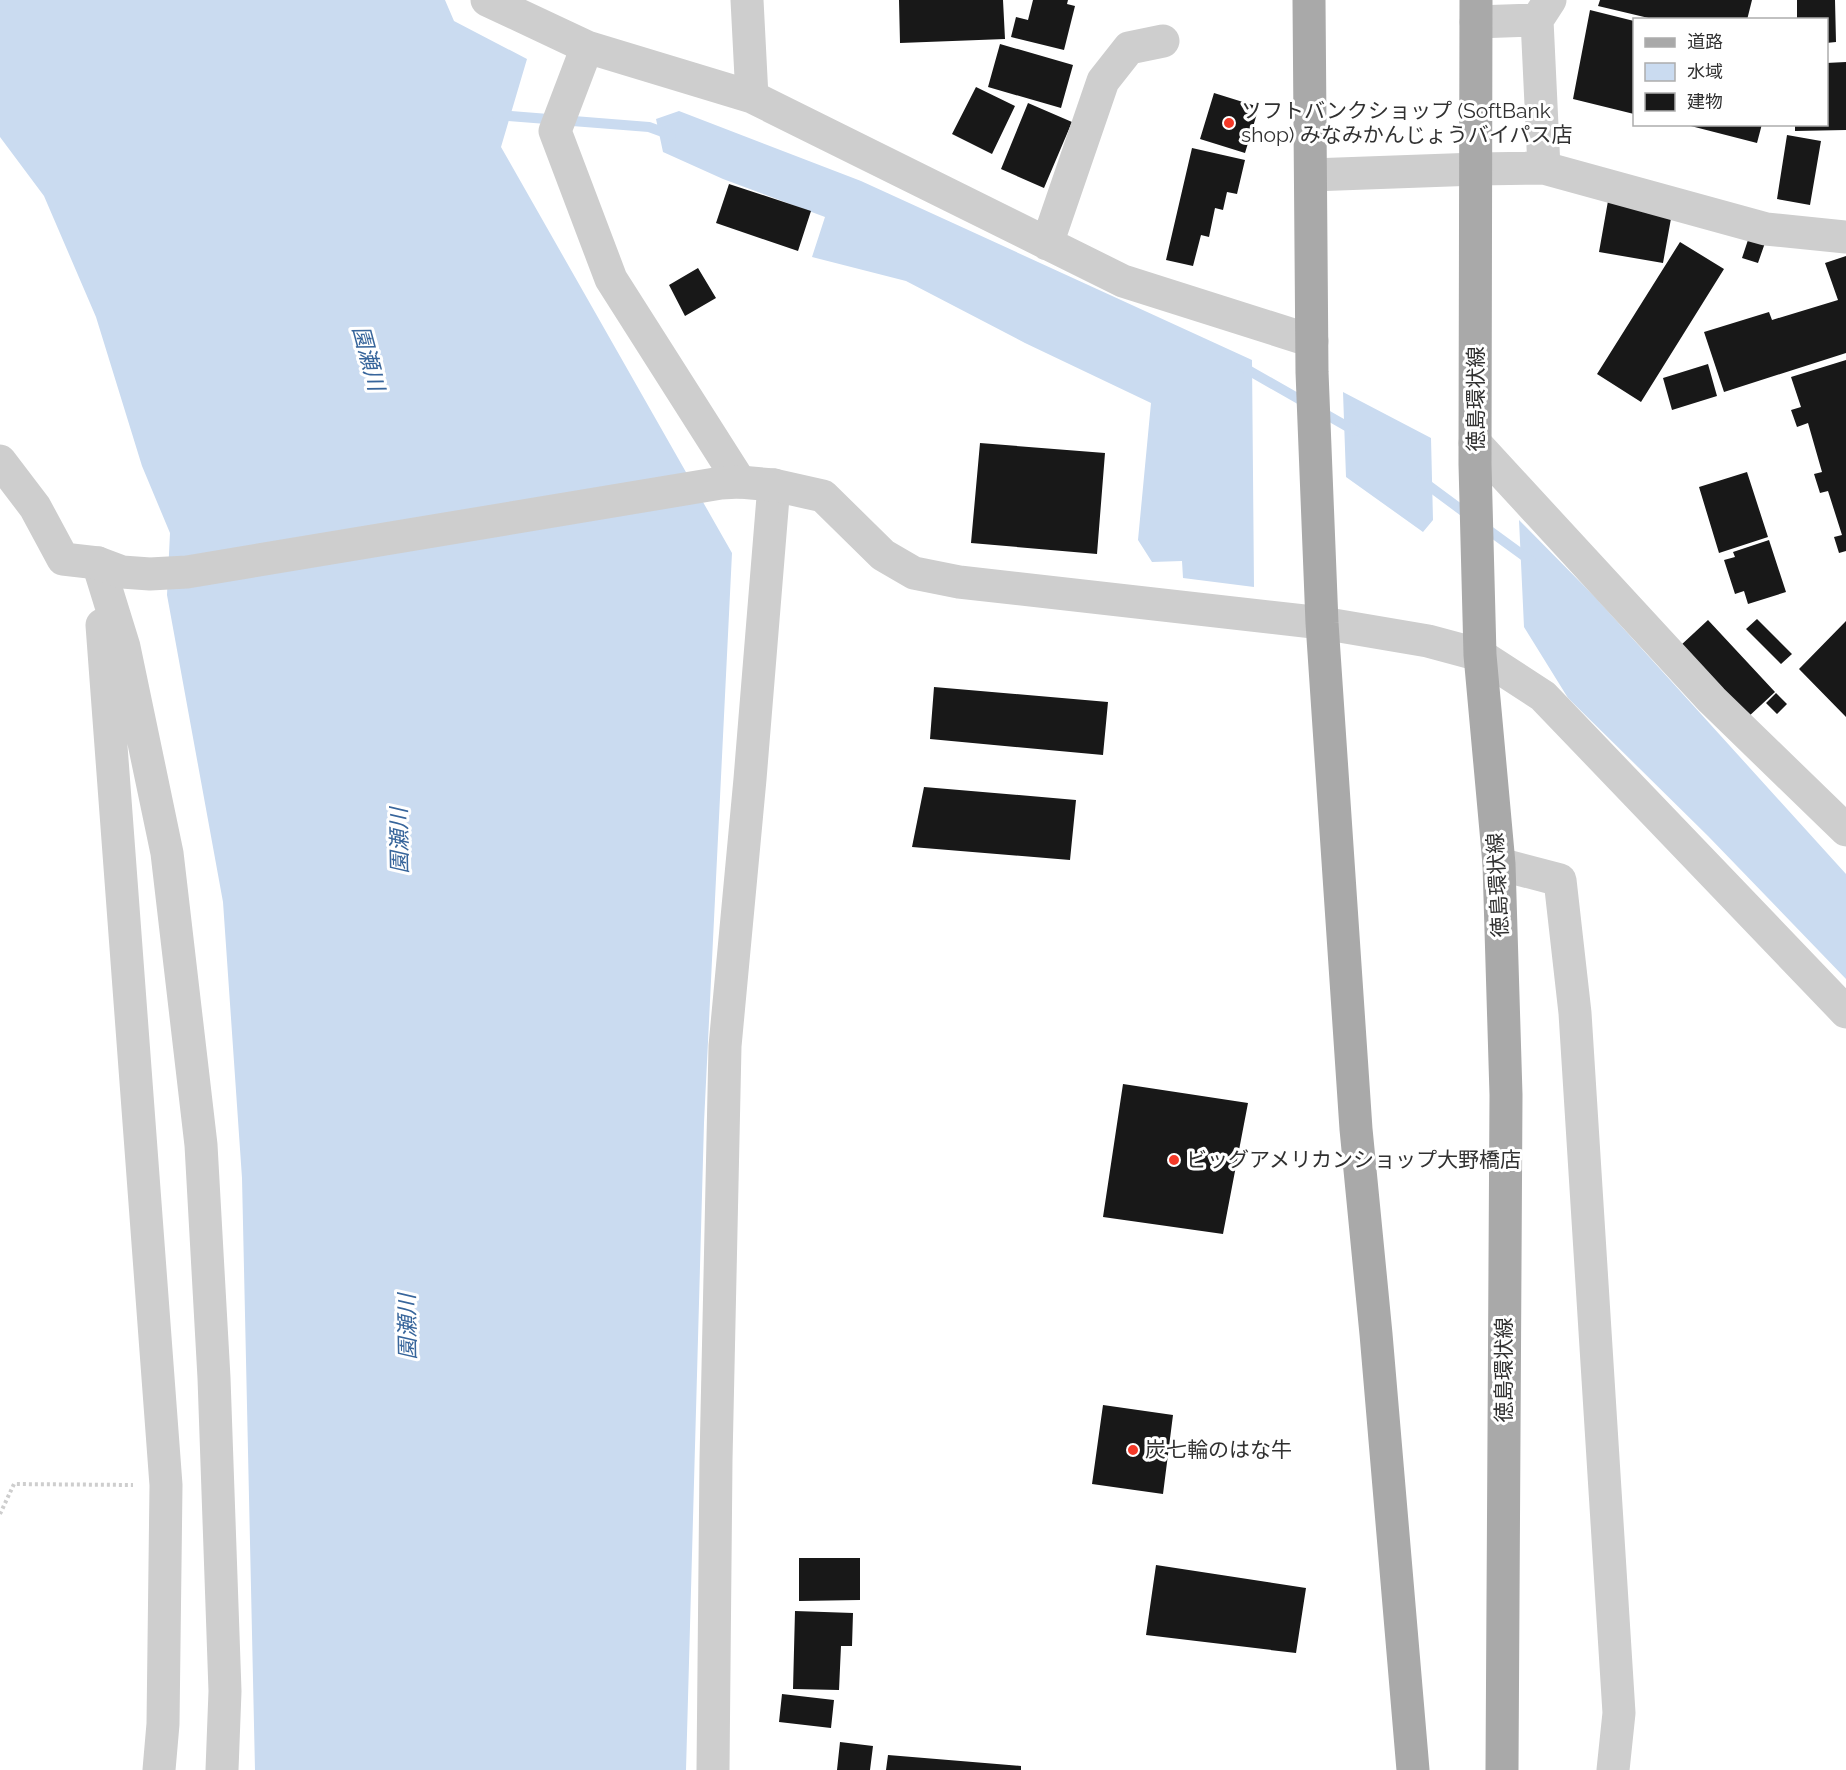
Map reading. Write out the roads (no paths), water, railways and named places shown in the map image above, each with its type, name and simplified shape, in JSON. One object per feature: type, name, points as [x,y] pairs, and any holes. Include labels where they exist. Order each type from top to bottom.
[{"type":"main road","points":[[1309,0],[1312,356],[1322,622],[1356,1129],[1413,1770]]},
{"type":"main road","name":"徳島環状線","points":[[1476,11],[1475,454],[1480,655],[1499,864],[1506,1095],[1502,1770]]},
{"type":"street","points":[[488,0],[587,47],[752,97],[1123,281],[1312,356]]},
{"type":"street","points":[[747,0],[752,97]]},
{"type":"street","points":[[1476,11],[1543,10],[1544,168]]},
{"type":"street","points":[[1047,244],[1103,81],[1129,48],[1162,41]]},
{"type":"street","points":[[587,47],[555,131],[611,279],[730,483]]},
{"type":"street","points":[[1311,175],[1544,168],[1766,229],[1846,237]]},
{"type":"street","points":[[1475,454],[1712,700],[1846,830]]},
{"type":"street","points":[[0,461],[35,507],[63,559],[150,574],[187,572],[730,483],[774,485],[823,496],[884,555],[914,573],[959,582],[1322,622],[1428,641],[1480,655],[1544,696],[1846,1012]]},
{"type":"street","points":[[713,1770],[716,1460],[725,1046],[774,485]]},
{"type":"street","points":[[110,568],[166,1485],[163,1724],[159,1770]]},
{"type":"street","points":[[110,568],[167,853],[201,1145],[214,1378],[225,1690],[222,1770]]},
{"type":"street","points":[[1499,864],[1560,880],[1575,1013],[1619,1713],[1613,1770]]},
{"type":"water","name":"園瀬川","points":[[0,0],[445,0],[454,21],[527,59],[501,147],[732,553],[704,1123],[686,1770],[255,1770],[242,1178],[223,902],[167,595],[170,533],[142,466],[96,317],[44,196],[0,137]]},
{"type":"water","points":[[679,111],[861,181],[1252,360],[1254,587],[1183,578],[1182,561],[1152,562],[1138,540],[1151,403],[1025,343],[906,281],[812,257],[825,217],[723,179],[663,152],[656,119]]},
{"type":"water","points":[[1343,392],[1431,438],[1433,520],[1423,532],[1346,477]]},
{"type":"water","points":[[1519,520],[1594,596],[1846,874],[1846,979],[1708,836],[1568,698],[1524,627]]},
{"type":"waterway","points":[[497,115],[649,127],[671,135]]},
{"type":"waterway","points":[[1241,366],[1355,431]]},
{"type":"waterway","points":[[1421,480],[1471,517]]},
{"type":"waterway","points":[[1483,526],[1531,561]]},
{"type":"place","name":"ソフトバンクショップ (SoftBank shop) みなみかんじょうバイパス店","points":[[1229,123]]},
{"type":"place","name":"ビッグアメリカンショップ大野橋店","points":[[1174,1160]]},
{"type":"place","name":"炭七輪のはな牛","points":[[1133,1450]]}]
